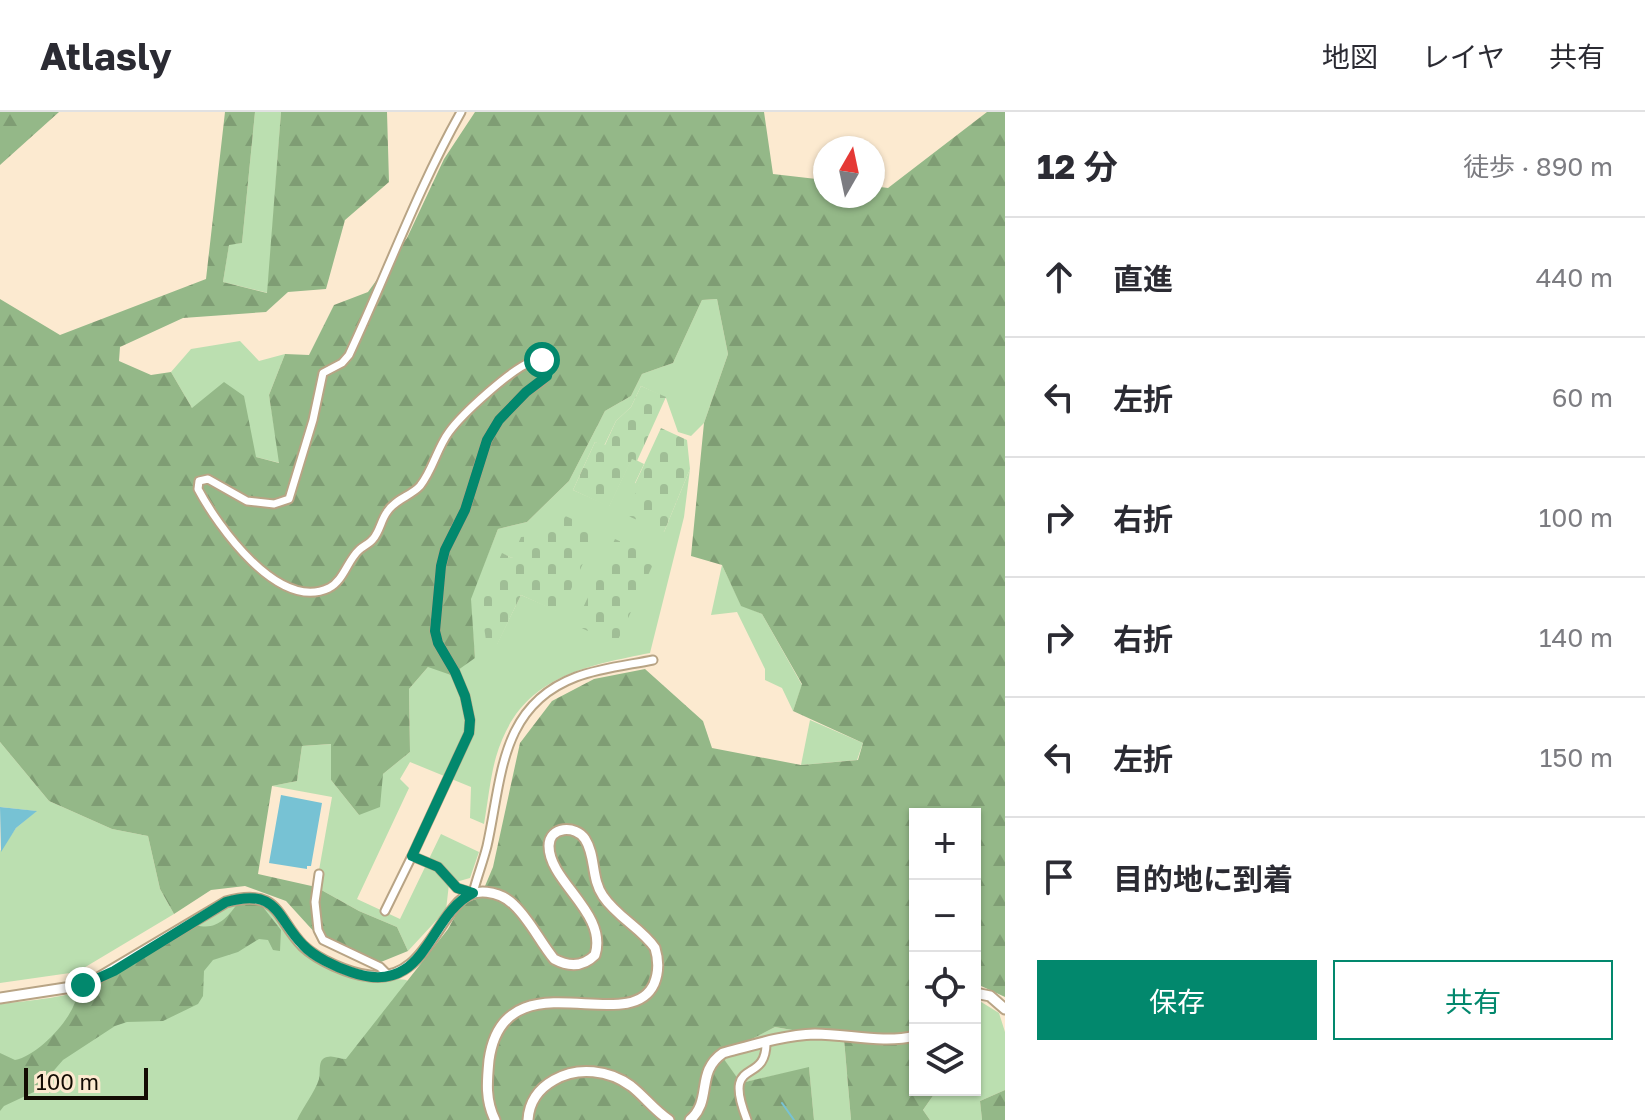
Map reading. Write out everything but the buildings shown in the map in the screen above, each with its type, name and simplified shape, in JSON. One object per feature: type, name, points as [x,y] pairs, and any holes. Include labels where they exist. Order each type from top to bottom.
[{"type":"street","points":[[385,911],[469,733],[465,696],[435,631],[445,550],[465,510],[487,440],[499,420],[526,392],[543,380],[549,365],[542,360],[534,360],[522,367],[495,387],[449,432],[418,488],[394,503],[372,541],[360,549],[338,581],[329,588],[305,592],[295,590],[264,573],[217,520],[198,489],[198,483],[202,479],[214,480],[247,501],[274,504],[289,499],[313,420],[323,373],[342,363],[349,355],[436,157],[461,112]]},
{"type":"street","points":[[0,998],[93,981],[226,902],[245,899],[261,901],[275,908],[302,945],[311,952],[351,972],[371,977],[389,976],[412,964],[458,903],[473,893],[487,848],[505,750],[516,727],[531,707],[554,688],[589,674],[653,660]]},
{"type":"street","points":[[412,856],[438,867],[457,888],[504,897],[515,905],[554,959],[571,965],[588,961],[595,955],[597,935],[555,865],[549,844],[557,831],[579,832],[589,849],[596,881],[603,896],[648,939],[659,959],[656,981],[650,992],[632,1003],[542,1004],[515,1012],[503,1023],[491,1048],[487,1078],[487,1100],[495,1120]]},
{"type":"street","points":[[319,874],[315,902],[318,930],[323,940],[380,967],[389,976]]},
{"type":"street","points":[[981,994],[990,996],[1005,1009]]},
{"type":"street","points":[[690,1120],[698,1113],[702,1102],[706,1072],[713,1059],[723,1053],[815,1034],[909,1037]]},
{"type":"street","points":[[747,1120],[737,1086],[742,1076],[761,1065],[766,1054],[766,1042]]},
{"type":"street","points":[[528,1120],[531,1104],[545,1085],[573,1072],[594,1071],[612,1075],[631,1086],[669,1120]]},
{"type":"green space","points":[[0,112],[59,112],[0,165]]},
{"type":"green space","points":[[225,112],[255,112],[242,243],[229,245],[223,282],[267,293],[281,112],[387,112],[389,182],[345,220],[326,289],[288,292],[266,312],[183,318],[120,347],[119,361],[151,375],[171,372],[192,408],[224,382],[244,396],[256,457],[279,463],[269,395],[285,354],[309,355],[334,305],[368,292],[407,238],[444,159],[475,112],[764,112],[773,174],[813,179],[813,208],[885,208],[885,188],[987,112],[1005,112],[1005,997],[981,986],[981,808],[909,808],[909,1096],[933,1096],[923,1110],[930,1120],[851,1120],[844,1039],[775,1027],[721,1055],[741,1083],[809,1067],[814,1120],[297,1120],[317,1084],[322,1060],[329,1057],[346,1059],[448,929],[460,909],[480,898],[493,867],[520,743],[552,701],[594,679],[645,669],[703,721],[712,748],[801,765],[858,760],[863,743],[793,711],[802,684],[762,614],[741,606],[722,565],[691,556],[704,423],[728,354],[717,299],[702,300],[673,363],[642,374],[631,396],[605,411],[569,481],[527,522],[498,529],[471,599],[475,658],[451,675],[428,667],[409,689],[410,752],[383,774],[380,807],[359,815],[331,780],[331,744],[302,746],[297,781],[272,786],[258,874],[316,887],[359,911],[397,927],[408,951],[376,964],[327,946],[286,901],[245,886],[211,890],[174,914],[160,889],[148,836],[112,829],[49,801],[0,742],[0,299],[60,335],[206,279]]},
{"type":"green space","points":[[255,112],[281,112],[268,293],[223,282],[229,244],[242,243]]},
{"type":"green space","points":[[717,299],[728,354],[704,423],[691,436],[678,432],[666,398],[641,386],[631,407],[616,421],[604,446],[595,442],[573,490],[609,506],[632,458],[644,464],[635,483],[640,486],[664,532],[690,469],[684,517],[650,653],[577,671],[536,693],[520,709],[506,730],[496,757],[484,824],[470,818],[471,787],[410,762],[400,779],[409,788],[357,899],[400,919],[441,834],[479,852],[470,878],[449,884],[446,910],[408,951],[397,927],[359,911],[316,887],[332,797],[272,786],[297,781],[302,746],[332,744],[331,780],[359,815],[383,774],[410,752],[409,689],[428,667],[475,658],[470,599],[498,529],[527,522],[569,481],[605,411],[631,396],[642,374],[673,363],[702,300]],"holes":[[[538,536],[560,612],[521,595],[497,644],[503,554],[512,558]]]},
{"type":"green space","points":[[240,341],[259,361],[285,354],[269,395],[280,463],[256,457],[192,408],[171,372],[191,349]]},
{"type":"green space","points":[[641,386],[666,397],[637,461],[632,459],[609,507],[573,490],[595,442],[605,445],[616,421],[631,407]]},
{"type":"green space","points":[[661,428],[687,440],[690,469],[664,532],[626,515],[639,486],[635,484]]},
{"type":"green space","points":[[557,512],[598,531],[560,613],[521,595],[497,645],[486,640],[480,601],[502,553],[512,558],[521,537],[538,536]]},
{"type":"green space","points":[[615,539],[656,558],[616,644],[575,625]]},
{"type":"green space","points":[[722,565],[741,605],[762,614],[802,685],[793,711],[782,688],[765,680],[765,669],[737,612],[711,615]]},
{"type":"green space","points":[[810,720],[863,743],[857,760],[801,765]]},
{"type":"green space","points":[[0,742],[49,801],[112,829],[148,836],[160,889],[174,914],[77,972],[0,983],[0,851],[16,828],[36,811],[0,807]]},
{"type":"green space","points":[[244,902],[267,909],[299,947],[337,971],[369,982],[401,979],[411,982],[319,1120],[0,1120],[0,1004],[62,996],[98,985],[205,918]]},
{"type":"green space","points":[[259,902],[281,930],[280,951],[273,950],[268,940],[259,939],[238,952],[213,960],[204,971],[203,996],[198,1004],[163,1021],[127,1022],[115,1026],[63,1060],[36,1091],[4,1106],[0,1111],[0,1053],[15,1060],[32,1053],[63,1023],[81,989],[196,925],[215,925],[230,914],[238,903]]},
{"type":"green space","points":[[981,1002],[999,1013],[1005,1032],[1005,1090],[980,1101],[982,1120],[930,1120],[923,1110],[933,1096],[981,1096]]},
{"type":"green space","points":[[775,1027],[844,1039],[851,1120],[814,1120],[809,1068],[741,1083],[720,1055]]},
{"type":"green space","points":[[1005,1090],[1005,1120],[982,1120],[980,1101]]},
{"type":"water","points":[[281,795],[322,803],[311,866],[307,869],[269,863]]},
{"type":"water","points":[[0,807],[37,811],[16,828],[1,852]]},
{"type":"waterway","points":[[782,1103],[794,1120]]},
{"type":"route","points":[[83,985],[114,971],[226,902],[245,899],[269,903],[281,913],[302,945],[311,952],[351,972],[371,977],[389,976],[412,964],[458,903],[473,893],[457,888],[438,867],[412,856],[469,733],[465,696],[435,631],[441,566],[445,550],[465,510],[487,440],[499,420],[547,376],[549,365],[542,360]]}]
